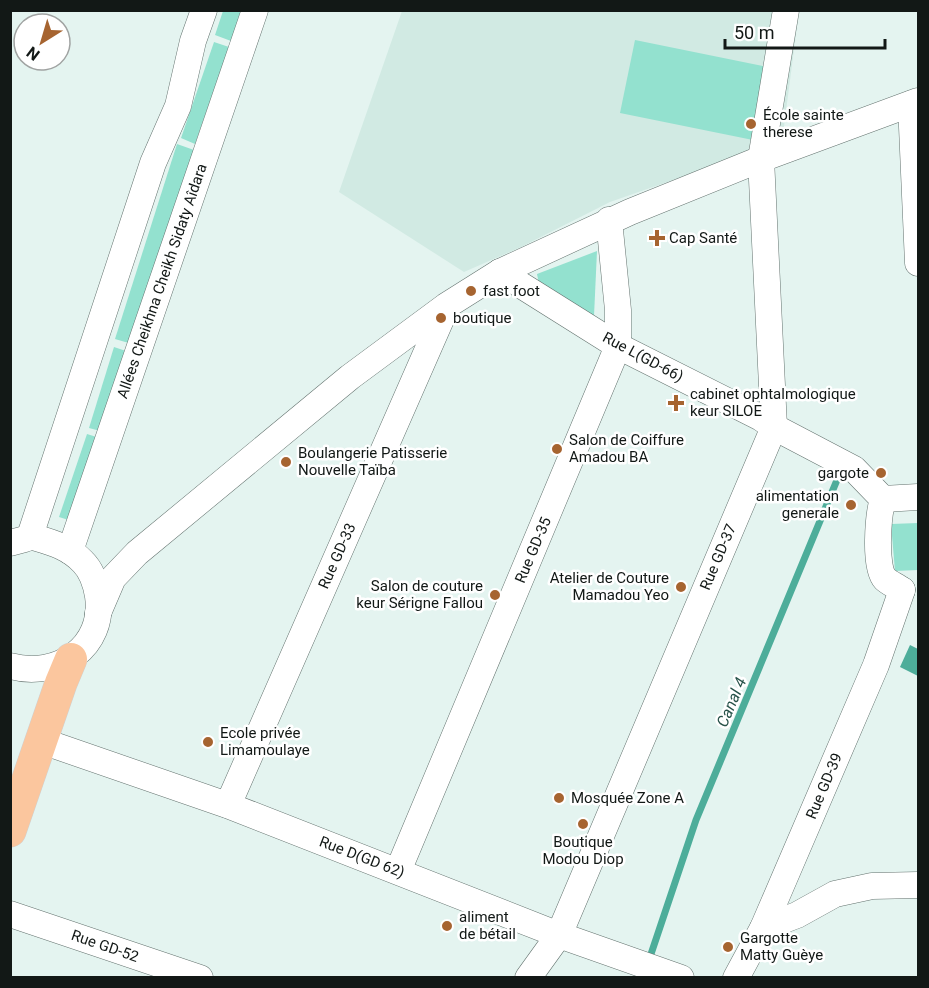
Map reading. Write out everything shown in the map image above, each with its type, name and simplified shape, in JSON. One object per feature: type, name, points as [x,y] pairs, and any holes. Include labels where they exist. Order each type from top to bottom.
[{"type":"main road","points":[[10,831],[71,658]]},
{"type":"street","points":[[133,556],[103,563],[77,557],[54,543],[19,538],[153,163],[178,106],[193,41],[204,10]]},
{"type":"street","name":"Allées Cheikhna Cheikh Sidaty Aîdara","points":[[77,557],[255,10]]},
{"type":"street","name":"Rue GD-37","points":[[528,978],[559,935],[774,427],[761,159],[786,10]]},
{"type":"street","points":[[10,666],[34,670],[57,665],[71,658],[85,645],[91,635],[113,578],[133,556],[350,377],[446,306],[500,272],[609,220],[761,159],[915,102],[918,263]]},
{"type":"street","name":"Rue GD-35","points":[[398,871],[618,346],[618,310],[609,220]]},
{"type":"street","name":"Rue L(GD-66)","points":[[500,272],[618,346],[854,468],[883,499]]},
{"type":"street","name":"Rue GD-33","points":[[228,805],[446,306]]},
{"type":"street","points":[[910,590],[885,579],[879,569],[879,512],[883,499],[918,497]]},
{"type":"street","points":[[77,557],[93,578],[97,589],[98,613]]},
{"type":"street","name":"Rue GD-39","points":[[736,978],[763,928],[910,590]]},
{"type":"street","name":"Rue D(GD 62)","points":[[42,741],[228,805],[559,935],[681,978]]},
{"type":"street","points":[[763,928],[797,915],[835,894],[872,886],[918,885]]},
{"type":"street","name":"Rue GD-52","points":[[10,914],[200,978]]},
{"type":"shaded area","points":[[223,11],[241,11],[231,41],[215,35]]},
{"type":"shaded area","points":[[402,11],[799,11],[782,142],[610,202],[521,247],[464,272],[339,192]]},
{"type":"shaded area","points":[[635,40],[768,67],[753,140],[620,113]]},
{"type":"shaded area","points":[[214,42],[229,47],[195,144],[181,138]]},
{"type":"shaded area","points":[[177,144],[194,150],[132,344],[115,339]]},
{"type":"shaded area","points":[[597,251],[594,316],[540,289],[537,274]]},
{"type":"shaded area","points":[[114,347],[129,352],[104,432],[89,428]]},
{"type":"shaded area","points":[[87,434],[103,439],[75,522],[59,517]]},
{"type":"shaded area","points":[[918,523],[918,570],[895,571],[891,524]]},
{"type":"shaded area","points":[[910,645],[918,649],[918,676],[900,667]]},
{"type":"waterway","name":"Canal 4","points":[[645,956],[650,957],[696,820],[837,480],[840,467]]},
{"type":"place","name":"École sainte therese","points":[[751,124]]},
{"type":"place","name":"Cap Santé","points":[[657,238]]},
{"type":"place","name":"fast foot","points":[[471,291]]},
{"type":"place","name":"boutique","points":[[441,318]]},
{"type":"place","name":"cabinet ophtalmologique keur SILOE","points":[[676,403]]},
{"type":"place","name":"Salon de Coiffure Amadou BA","points":[[557,449]]},
{"type":"place","name":"Boulangerie Patisserie Nouvelle Taïba","points":[[286,462]]},
{"type":"place","name":"gargote","points":[[881,473]]},
{"type":"place","name":"alimentation generale","points":[[851,505]]},
{"type":"place","name":"Atelier de Couture Mamadou Yeo","points":[[681,587]]},
{"type":"place","name":"Salon de couture keur Sérigne Fallou","points":[[495,595]]},
{"type":"place","name":"Ecole privée Limamoulaye","points":[[208,742]]},
{"type":"place","name":"Mosquée Zone A","points":[[559,798]]},
{"type":"place","name":"Boutique Modou Diop","points":[[583,824]]},
{"type":"place","name":"aliment de bétail","points":[[447,926]]},
{"type":"place","name":"Gargotte Matty Guèye","points":[[728,947]]}]
